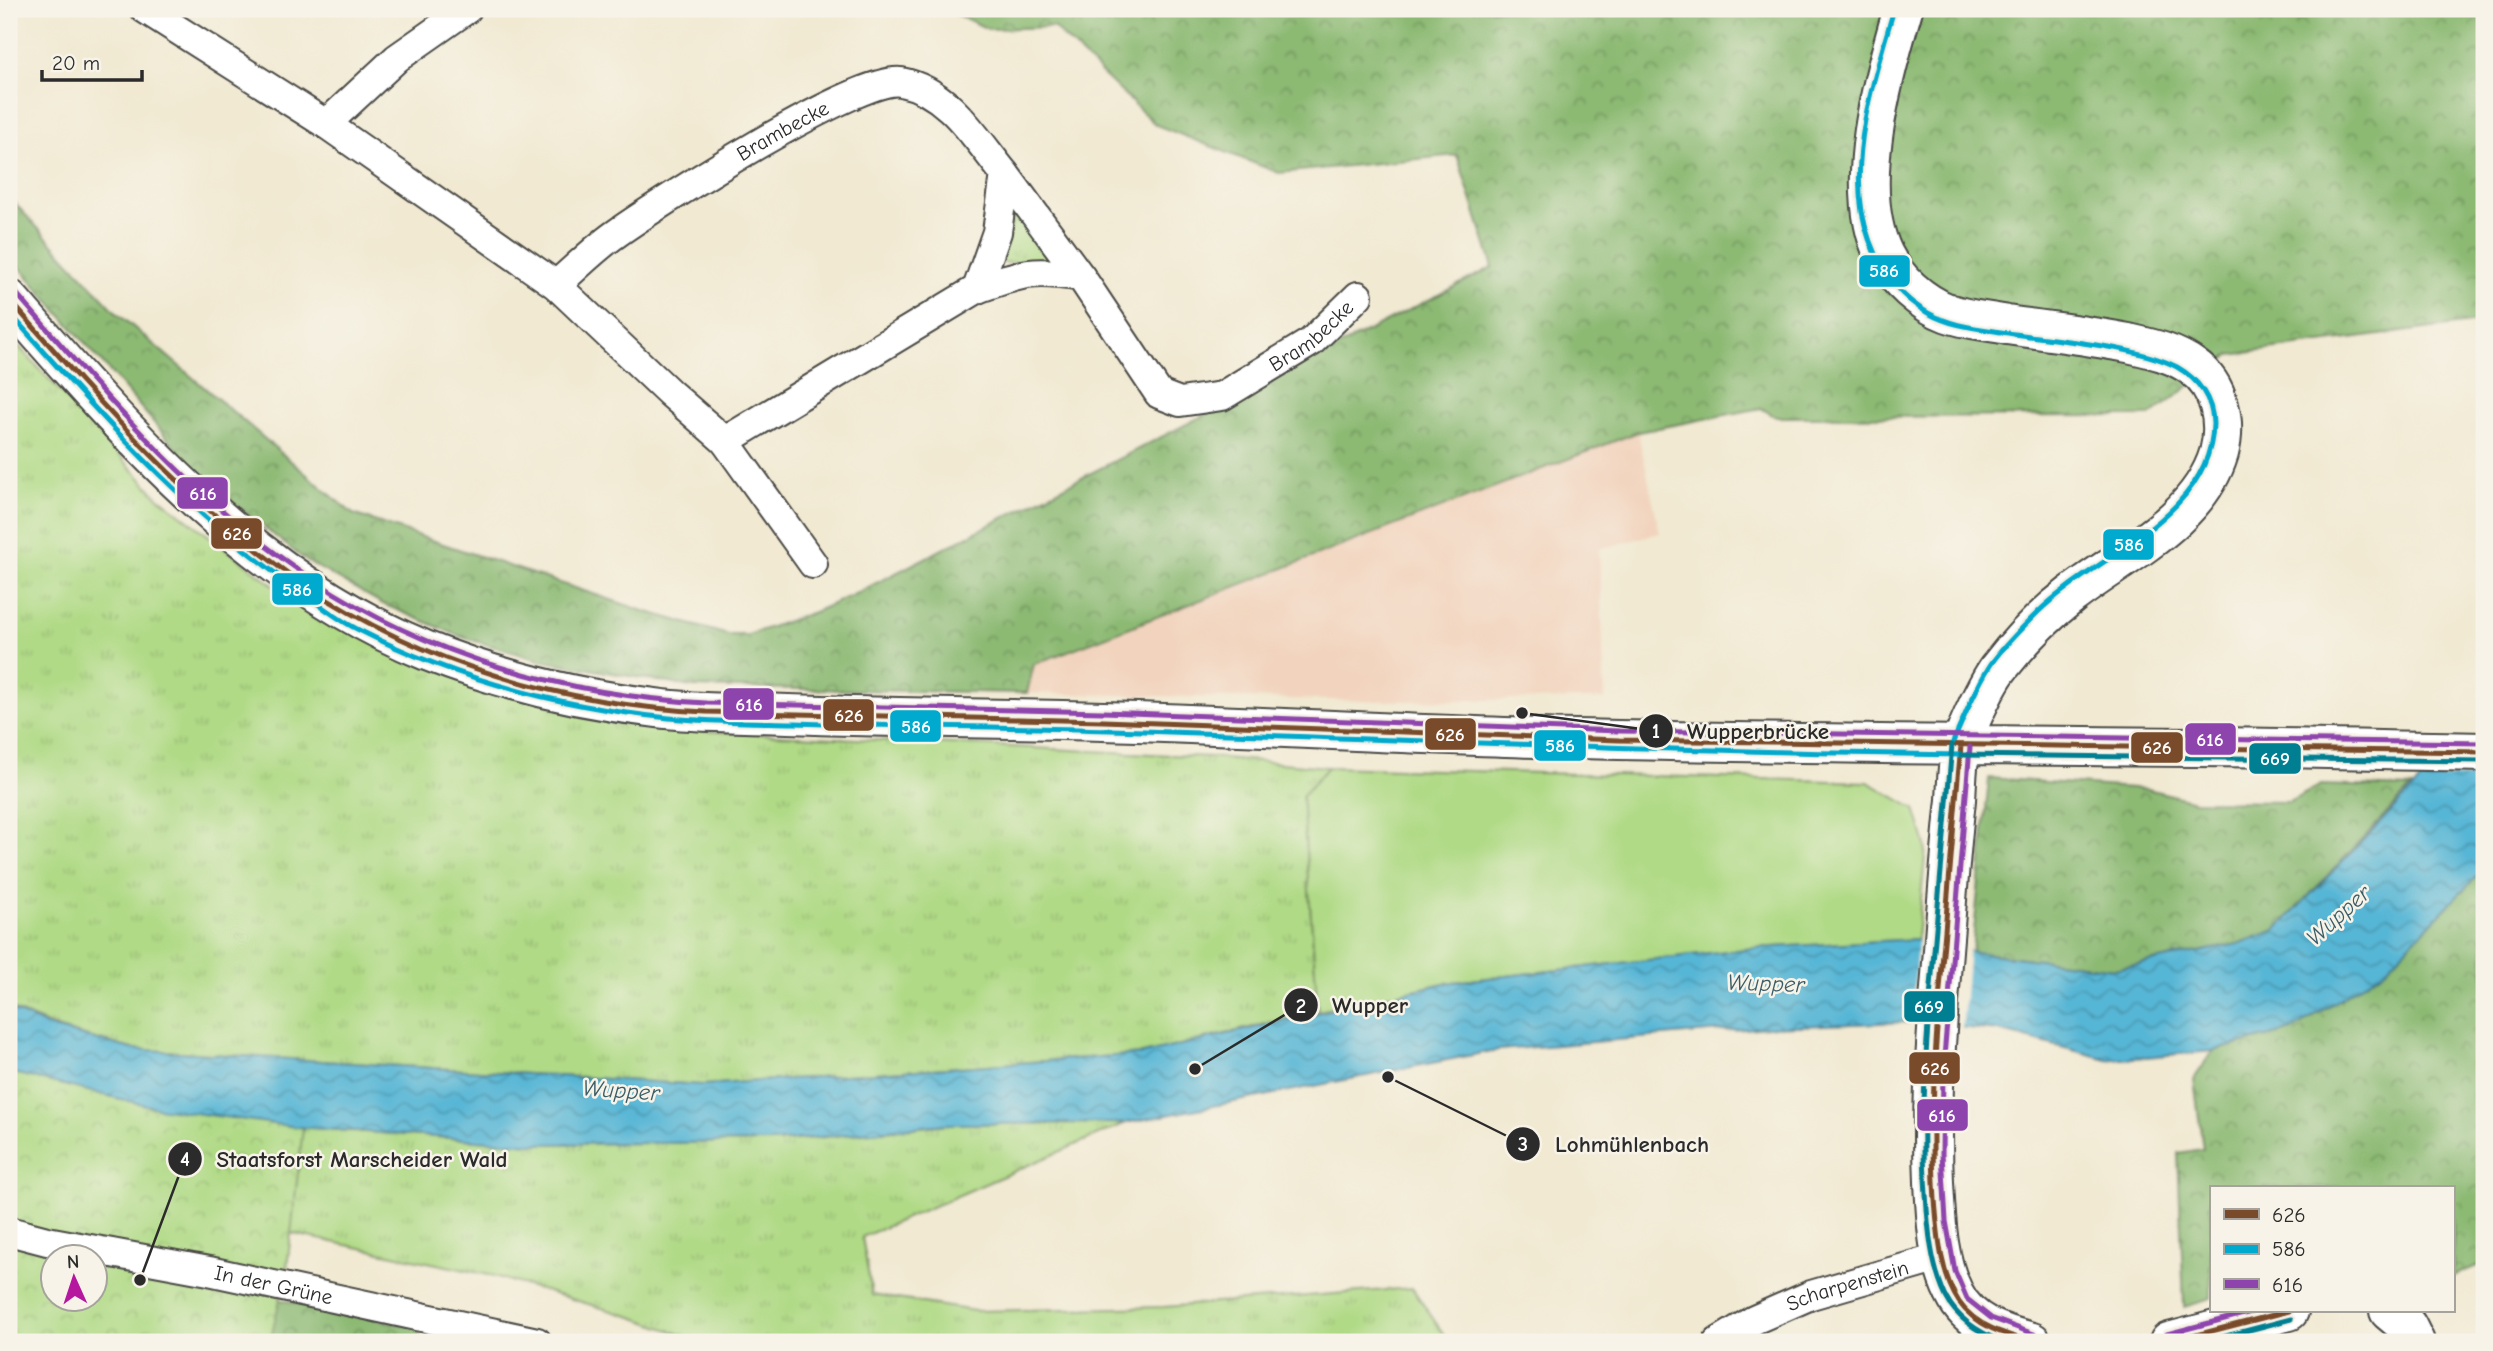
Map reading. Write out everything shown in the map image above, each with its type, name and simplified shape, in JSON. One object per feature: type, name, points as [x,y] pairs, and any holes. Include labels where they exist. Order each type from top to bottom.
[{"type":"main road","points":[[1903,9],[1875,124],[1869,183],[1876,235],[1891,267],[1921,298],[1948,313],[2108,339],[2152,348],[2179,359],[2194,367],[2216,394],[2221,419],[2221,447],[2213,470],[2199,494],[2168,524],[2067,598],[2034,630],[1996,671],[1961,746],[1936,1034],[1932,1130],[1935,1197],[1942,1257],[1954,1295],[1970,1315],[2001,1333],[2032,1342]]},
{"type":"main road","points":[[9,299],[90,392],[170,472],[239,536],[289,575],[360,620],[428,652],[497,675],[593,698],[662,709],[830,716],[1101,721],[1531,738],[2484,752]]},
{"type":"main road","points":[[2169,1342],[2285,1312]]},
{"type":"main road","points":[[2390,1312],[2407,1326],[2415,1342]]},
{"type":"street","points":[[145,9],[326,124],[556,285],[725,441],[813,564]]},
{"type":"street","points":[[326,124],[397,58],[467,9]]},
{"type":"street","name":"Brambecke","points":[[556,285],[615,234],[814,112],[866,89],[898,81],[928,91],[947,104],[1005,174],[1081,277],[1159,394],[1180,402],[1222,396],[1311,342],[1358,296]]},
{"type":"street","points":[[977,289],[997,232],[1005,174]]},
{"type":"street","points":[[725,441],[977,289],[1015,275],[1046,271],[1081,277]]},
{"type":"street","name":"In der Grüne","points":[[9,1231],[47,1241],[197,1268],[537,1342]]},
{"type":"street","name":"Scharpenstein","points":[[1718,1342],[1754,1320],[1811,1295],[1942,1257]]},
{"type":"shaded area","points":[[1638,432],[1660,533],[1599,549],[1605,699],[1370,701],[1027,693],[1033,664]]},
{"type":"green space","points":[[945,9],[2484,9],[2484,321],[2230,355],[2150,416],[1776,417],[1761,408],[1638,432],[1034,664],[1027,693],[692,687],[539,660],[462,637],[383,604],[305,560],[200,476],[9,255],[9,197],[118,314],[353,514],[644,611],[728,635],[748,635],[853,595],[1493,267],[1457,155],[1279,173],[1156,125],[1053,27],[988,29]]},
{"type":"green space","points":[[1017,213],[1047,255],[1045,259],[1000,262],[1014,215]]},
{"type":"green space","points":[[9,336],[157,496],[281,591],[600,717],[677,730],[1210,757],[1328,767],[1302,796],[1318,1011],[1143,1054],[703,1085],[132,1049],[60,1029],[9,1008]]},
{"type":"green space","points":[[1328,767],[1868,782],[1915,809],[1926,846],[1917,939],[1754,948],[1444,983],[1318,1011],[1302,796]]},
{"type":"green space","points":[[1989,778],[2148,789],[2194,801],[2289,802],[2321,785],[2411,788],[2276,930],[2238,944],[2115,969],[1972,952]]},
{"type":"green space","points":[[2484,869],[2484,1263],[2454,1276],[2454,1186],[2210,1186],[2210,1299],[2184,1307],[2178,1153],[2203,1149],[2194,1079],[2213,1051],[2292,1030],[2386,969]]},
{"type":"green space","points":[[9,1040],[307,1093],[287,1268],[270,1342],[9,1342]]},
{"type":"green space","points":[[9,1072],[296,1127],[534,1144],[777,1142],[950,1124],[1126,1123],[862,1237],[872,1295],[975,1311],[1164,1307],[1412,1288],[1449,1342],[704,1342],[632,1317],[494,1276],[223,1219]]},
{"type":"green space","points":[[108,1265],[420,1328],[419,1337],[424,1342],[9,1342],[38,1284],[38,1312],[108,1312]]},
{"type":"water","points":[[2484,719],[2484,869],[2386,969],[2292,1030],[2213,1051],[2111,1060],[1999,1031],[1910,1022],[1768,1027],[1498,1050],[1126,1123],[945,1124],[774,1142],[534,1144],[296,1127],[158,1108],[9,1072],[9,1009],[53,1028],[132,1049],[703,1085],[1143,1054],[1444,983],[1754,948],[1917,939],[1972,952],[2115,969],[2238,944],[2276,930],[2473,727]]},
{"type":"pier","points":[[2484,717],[2484,777],[2417,778]]},
{"type":"pier","points":[[1918,935],[1969,947],[1962,1031],[1911,1026]]},
{"type":"transit line","name":"586","points":[[1894,9],[1867,109],[1859,187],[1870,242],[1876,257],[1893,282],[1903,294],[1928,313],[1955,324],[2116,348],[2177,367],[2191,377],[2203,391],[2210,406],[2213,424],[2208,456],[2193,484],[2172,509],[2146,532],[2062,592],[2013,637],[1985,673],[1953,742]]},
{"type":"transit line","name":"616","points":[[16,293],[118,409],[191,483],[270,549],[312,579],[403,630],[451,650],[500,667],[602,692],[706,703],[1103,712],[1619,731],[2484,743]]},
{"type":"transit line","name":"626","points":[[9,299],[112,415],[185,488],[224,523],[306,586],[351,614],[398,638],[447,658],[497,676],[600,700],[706,712],[1103,721],[1619,740],[2484,752]]},
{"type":"transit line","name":"586","points":[[9,312],[109,424],[180,494],[255,558],[326,610],[357,629],[431,662],[469,676],[548,698],[629,713],[716,721],[1961,755]]},
{"type":"transit line","name":"669","points":[[1952,745],[1925,1072],[1924,1164],[1928,1220],[1937,1273],[1946,1297],[1970,1325],[2003,1342]]},
{"type":"transit line","name":"626","points":[[1961,746],[1935,1065],[1933,1166],[1939,1240],[1948,1279],[1966,1310],[1992,1328],[2032,1342]]},
{"type":"transit line","name":"616","points":[[1970,747],[1943,1069],[1942,1154],[1946,1221],[1955,1271],[1967,1299],[1991,1318],[2034,1334]]},
{"type":"transit line","name":"669","points":[[1961,755],[2484,761]]},
{"type":"transit line","name":"616","points":[[2167,1334],[2251,1312]]},
{"type":"transit line","name":"626","points":[[2169,1342],[2285,1312]]},
{"type":"transit line","name":"669","points":[[2203,1342],[2291,1319]]},
{"type":"place","name":"Wupperbrücke","points":[[1522,713]]},
{"type":"place","name":"Wupper","points":[[1195,1069]]},
{"type":"place","name":"Lohmühlenbach","points":[[1388,1077]]},
{"type":"place","name":"Staatsforst Marscheider Wald","points":[[140,1280]]}]
